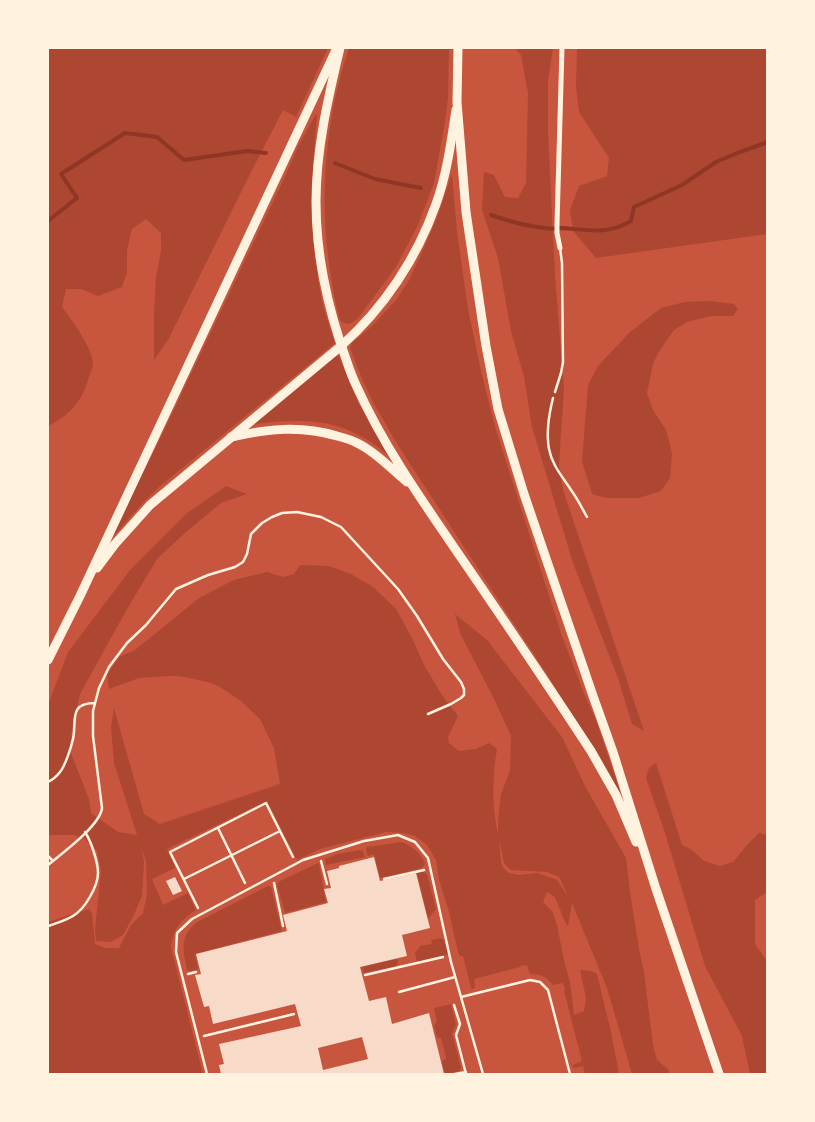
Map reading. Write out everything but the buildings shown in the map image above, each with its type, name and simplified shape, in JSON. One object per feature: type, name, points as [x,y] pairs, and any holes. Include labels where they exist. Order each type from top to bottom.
[{"type":"main road","points":[[338,48],[322,131],[317,172],[316,204],[323,277],[341,346],[355,384],[414,489],[591,751],[616,795],[656,890]]},
{"type":"main road","points":[[48,660],[80,596],[338,48]]},
{"type":"main road","points":[[458,48],[457,102],[466,212],[486,346],[498,409],[524,494],[613,752],[656,890],[719,1074]]},
{"type":"main road","points":[[80,596],[102,560],[150,505],[360,330],[377,310],[411,258],[436,203],[444,176],[457,102]]},
{"type":"main road","points":[[231,438],[258,431],[281,429],[326,432],[360,444],[378,456],[414,489]]},
{"type":"street","points":[[560,248],[557,224],[562,48]]},
{"type":"lane","points":[[555,392],[563,362],[562,263],[560,248]]},
{"type":"lane","points":[[207,1074],[176,952],[177,934],[192,919],[296,863],[364,841],[398,835],[416,842],[428,858],[455,977],[483,1074]]},
{"type":"lane","points":[[399,992],[455,977]]},
{"type":"lane","points":[[461,997],[530,980],[540,982],[551,996],[570,1074]]},
{"type":"path","points":[[555,392],[549,421],[549,448],[558,470],[587,516]]},
{"type":"path","points":[[48,865],[78,840],[101,814],[102,808],[93,736],[94,712],[98,688],[109,667],[127,643],[146,625],[176,589],[208,575],[235,568],[243,562],[248,554],[251,534],[272,516],[297,512],[321,517],[341,527],[398,589],[443,659],[462,682],[464,689],[464,694],[461,698],[428,714]]},
{"type":"path","points":[[48,782],[61,772],[65,762],[73,738],[75,712],[82,704],[95,703]]},
{"type":"path","points":[[201,914],[170,852],[266,803],[296,863]]},
{"type":"path","points":[[218,827],[248,889]]},
{"type":"path","points":[[184,879],[280,831]]},
{"type":"path","points":[[48,926],[75,915],[94,890],[98,874],[90,840],[85,832]]},
{"type":"path","points":[[319,855],[327,884]]},
{"type":"path","points":[[48,856],[53,861]]},
{"type":"path","points":[[384,879],[430,869]]},
{"type":"path","points":[[272,876],[283,926]]},
{"type":"path","points":[[365,975],[450,955]]},
{"type":"path","points":[[454,1005],[460,1024],[456,1035],[466,1073],[455,1074]]},
{"type":"path","points":[[198,1038],[294,1014]]},
{"type":"shaded area","points":[[48,48],[328,48],[296,117],[283,110],[168,340],[154,360],[156,277],[161,251],[161,233],[146,219],[132,229],[127,250],[127,272],[122,287],[98,296],[81,289],[66,289],[62,307],[86,344],[93,366],[79,401],[63,417],[48,426]]},
{"type":"shaded area","points":[[349,48],[449,48],[448,97],[434,183],[418,225],[396,267],[359,317],[348,324],[340,320],[335,302],[327,243],[325,187],[326,158],[334,102]]},
{"type":"shaded area","points":[[515,48],[553,48],[548,81],[548,132],[555,276],[564,388],[559,465],[563,490],[644,731],[632,724],[618,678],[573,563],[532,427],[524,377],[511,331],[498,258],[482,210],[484,172],[494,175],[505,197],[518,198],[526,183],[528,93],[521,55]]},
{"type":"shaded area","points":[[577,48],[767,48],[767,234],[596,258],[573,231],[570,210],[579,186],[607,176],[609,158],[579,112],[576,86]]},
{"type":"shaded area","points":[[316,114],[312,183],[314,251],[322,301],[335,343],[159,487],[111,539],[299,145]]},
{"type":"shaded area","points":[[452,174],[457,232],[468,309],[495,427],[562,636],[596,720],[621,794],[546,673],[399,447],[373,402],[350,348],[352,343],[372,326],[396,300],[408,282],[437,218]]},
{"type":"shaded area","points":[[710,301],[734,304],[738,309],[733,316],[711,316],[687,322],[674,330],[658,353],[653,364],[647,393],[653,410],[666,430],[672,453],[670,478],[661,491],[639,498],[607,498],[592,494],[582,461],[588,385],[598,366],[630,332],[661,308],[685,302]]},
{"type":"shaded area","points":[[337,355],[359,405],[361,405],[389,456],[373,443],[357,434],[326,423],[293,421],[255,424],[253,422]]},
{"type":"shaded area","points":[[226,486],[247,494],[221,503],[157,559],[80,694],[72,728],[70,751],[89,799],[91,813],[118,832],[137,835],[114,763],[111,727],[114,708],[144,814],[160,824],[280,784],[274,748],[260,719],[241,701],[220,687],[190,678],[168,676],[139,678],[109,689],[107,675],[119,657],[135,650],[199,598],[234,580],[267,572],[283,577],[294,574],[300,565],[329,566],[351,574],[373,587],[396,609],[424,665],[442,695],[458,716],[448,737],[449,743],[459,751],[476,749],[489,743],[497,749],[493,792],[498,835],[501,794],[510,771],[511,736],[460,633],[455,614],[487,640],[562,737],[586,788],[626,858],[644,972],[653,1045],[657,1060],[669,1070],[669,1074],[632,1074],[607,988],[572,903],[568,926],[555,897],[547,892],[543,902],[552,911],[557,925],[570,982],[574,1015],[584,1011],[586,998],[580,970],[591,971],[597,974],[619,1074],[585,1074],[583,1066],[573,1068],[573,1065],[582,1061],[563,983],[553,985],[543,976],[530,974],[527,965],[474,979],[475,988],[471,988],[463,956],[460,956],[458,952],[448,908],[439,880],[436,860],[427,845],[415,836],[386,832],[320,849],[297,860],[267,801],[167,849],[175,868],[152,879],[163,905],[188,893],[196,910],[179,926],[171,947],[203,1074],[48,1074],[48,922],[89,909],[92,913],[95,944],[105,948],[119,948],[131,925],[143,913],[147,894],[146,861],[141,847],[144,861],[142,896],[132,919],[123,935],[111,942],[96,941],[95,930],[101,870],[97,851],[85,839],[74,835],[48,835],[48,705],[68,652],[131,569],[186,514]],"holes":[[[499,839],[504,863],[511,870],[547,872],[559,877],[568,896],[557,880],[538,873],[518,875],[509,873],[504,869],[501,863]]]},
{"type":"shaded area","points":[[656,763],[682,845],[692,850],[704,861],[720,866],[733,862],[759,833],[767,835],[767,892],[755,900],[755,944],[767,961],[767,1074],[750,1074],[742,1036],[705,966],[665,833],[646,778],[649,768]]},
{"type":"shaded area","points":[[402,842],[416,850],[425,864],[422,868],[380,878],[374,854],[368,856],[367,847]]},
{"type":"shaded area","points":[[363,851],[365,857],[326,865],[325,859],[338,854]]},
{"type":"shaded area","points":[[318,863],[326,902],[285,913],[277,885],[278,882]]},
{"type":"shaded area","points":[[423,872],[427,874],[436,909],[428,919],[417,873]]},
{"type":"shaded area","points":[[268,886],[271,887],[282,931],[195,954],[198,969],[187,970],[184,944],[191,927],[197,922]]},
{"type":"shaded area","points":[[441,938],[444,940],[448,954],[417,962],[415,953],[420,946],[432,944],[431,940]]},
{"type":"shaded area","points":[[397,959],[396,966],[364,973],[362,967]]},
{"type":"shaded area","points":[[451,1004],[456,1025],[452,1034],[461,1067],[459,1071],[446,1074],[442,1062],[446,1058],[441,1038],[437,1037],[434,1025],[437,1022],[434,1008]]},
{"type":"waterway","points":[[48,221],[77,198],[61,174],[125,133],[157,137],[184,160],[247,151],[266,153]]},
{"type":"waterway","points":[[491,215],[517,223],[546,228],[590,230],[614,228],[631,221],[634,207],[682,185],[716,162],[768,142]]},
{"type":"waterway","points":[[335,163],[375,179],[421,188]]}]
